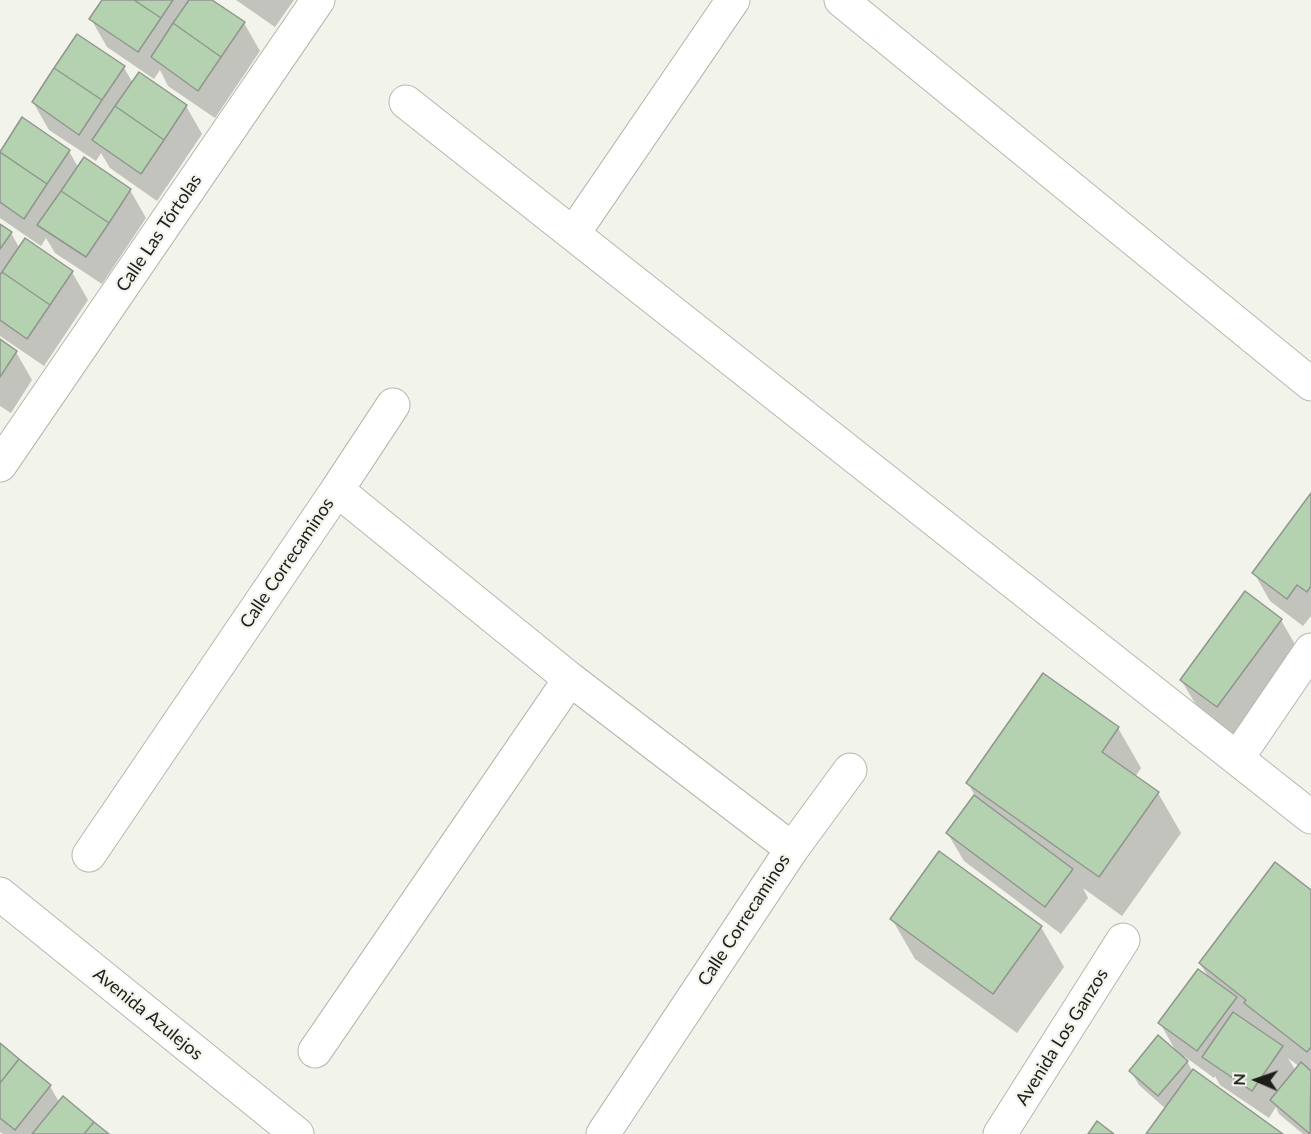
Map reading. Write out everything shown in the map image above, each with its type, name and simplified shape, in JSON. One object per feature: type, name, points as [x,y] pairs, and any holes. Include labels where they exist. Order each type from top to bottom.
[{"type":"street","name":"Calle Las Tórtolas","points":[[0,465],[318,0]]},
{"type":"street","points":[[573,234],[733,0]]},
{"type":"street","points":[[841,0],[1311,384]]},
{"type":"street","points":[[406,102],[1238,757],[1311,817]]},
{"type":"street","points":[[337,490],[393,405]]},
{"type":"street","name":"Calle Correcaminos","points":[[89,855],[337,490],[570,680],[792,849],[603,1134]]},
{"type":"street","points":[[1238,757],[1311,650]]},
{"type":"street","points":[[315,1051],[570,680]]},
{"type":"street","points":[[792,849],[850,770]]},
{"type":"street","name":"Avenida Azulejos","points":[[0,894],[297,1134]]},
{"type":"street","name":"Avenida Los Ganzos","points":[[1000,1134],[1123,940]]},
{"type":"building","points":[[102,0],[134,0],[161,18],[138,52],[89,19]]},
{"type":"building","points":[[134,0],[173,0],[161,18]]},
{"type":"building","points":[[189,0],[212,0],[245,22],[221,57],[173,23]]},
{"type":"building","points":[[173,23],[221,57],[198,91],[151,57]]},
{"type":"building","points":[[77,34],[125,66],[102,100],[54,68]]},
{"type":"building","points":[[54,68],[102,100],[79,135],[32,102]]},
{"type":"building","points":[[139,72],[187,105],[164,140],[115,106]]},
{"type":"building","points":[[115,106],[164,140],[141,174],[92,140]]},
{"type":"building","points":[[22,117],[70,150],[47,184],[0,152]]},
{"type":"building","points":[[0,152],[47,184],[24,219],[0,202]]},
{"type":"building","points":[[84,157],[131,189],[109,223],[61,191]]},
{"type":"building","points":[[61,191],[109,223],[86,257],[37,225]]},
{"type":"building","points":[[0,224],[12,232],[0,249]]},
{"type":"building","points":[[25,238],[73,271],[50,305],[2,272]]},
{"type":"building","points":[[2,272],[50,305],[27,339],[0,320],[0,275]]},
{"type":"building","points":[[0,339],[17,351],[0,377]]},
{"type":"building","points":[[1311,493],[1311,586],[1307,592],[1297,585],[1287,599],[1252,573]]},
{"type":"building","points":[[1245,591],[1282,619],[1217,707],[1180,680]]},
{"type":"building","points":[[1043,673],[1119,727],[1102,752],[1159,792],[1099,877],[966,783]]},
{"type":"building","points":[[974,795],[1073,869],[1045,907],[946,833]]},
{"type":"building","points":[[939,851],[1042,926],[993,994],[890,919]]},
{"type":"building","points":[[1275,862],[1311,890],[1311,1047],[1307,1052],[1244,1003],[1246,1000],[1199,963]]},
{"type":"building","points":[[1198,969],[1237,997],[1197,1051],[1158,1023]]},
{"type":"building","points":[[1233,1012],[1283,1046],[1252,1091],[1202,1057]]},
{"type":"building","points":[[1158,1035],[1188,1061],[1158,1096],[1129,1071]]},
{"type":"building","points":[[0,1043],[19,1059],[0,1083]]},
{"type":"building","points":[[19,1059],[51,1085],[15,1130],[0,1118],[0,1083]]},
{"type":"building","points":[[1301,1062],[1311,1071],[1310,1134],[1270,1100]]},
{"type":"building","points":[[1193,1069],[1283,1134],[1146,1134]]},
{"type":"building","points":[[63,1096],[94,1122],[84,1134],[32,1134]]},
{"type":"building","points":[[1097,1121],[1114,1134],[1088,1134]]},
{"type":"building","points":[[94,1122],[109,1134],[84,1134]]}]
